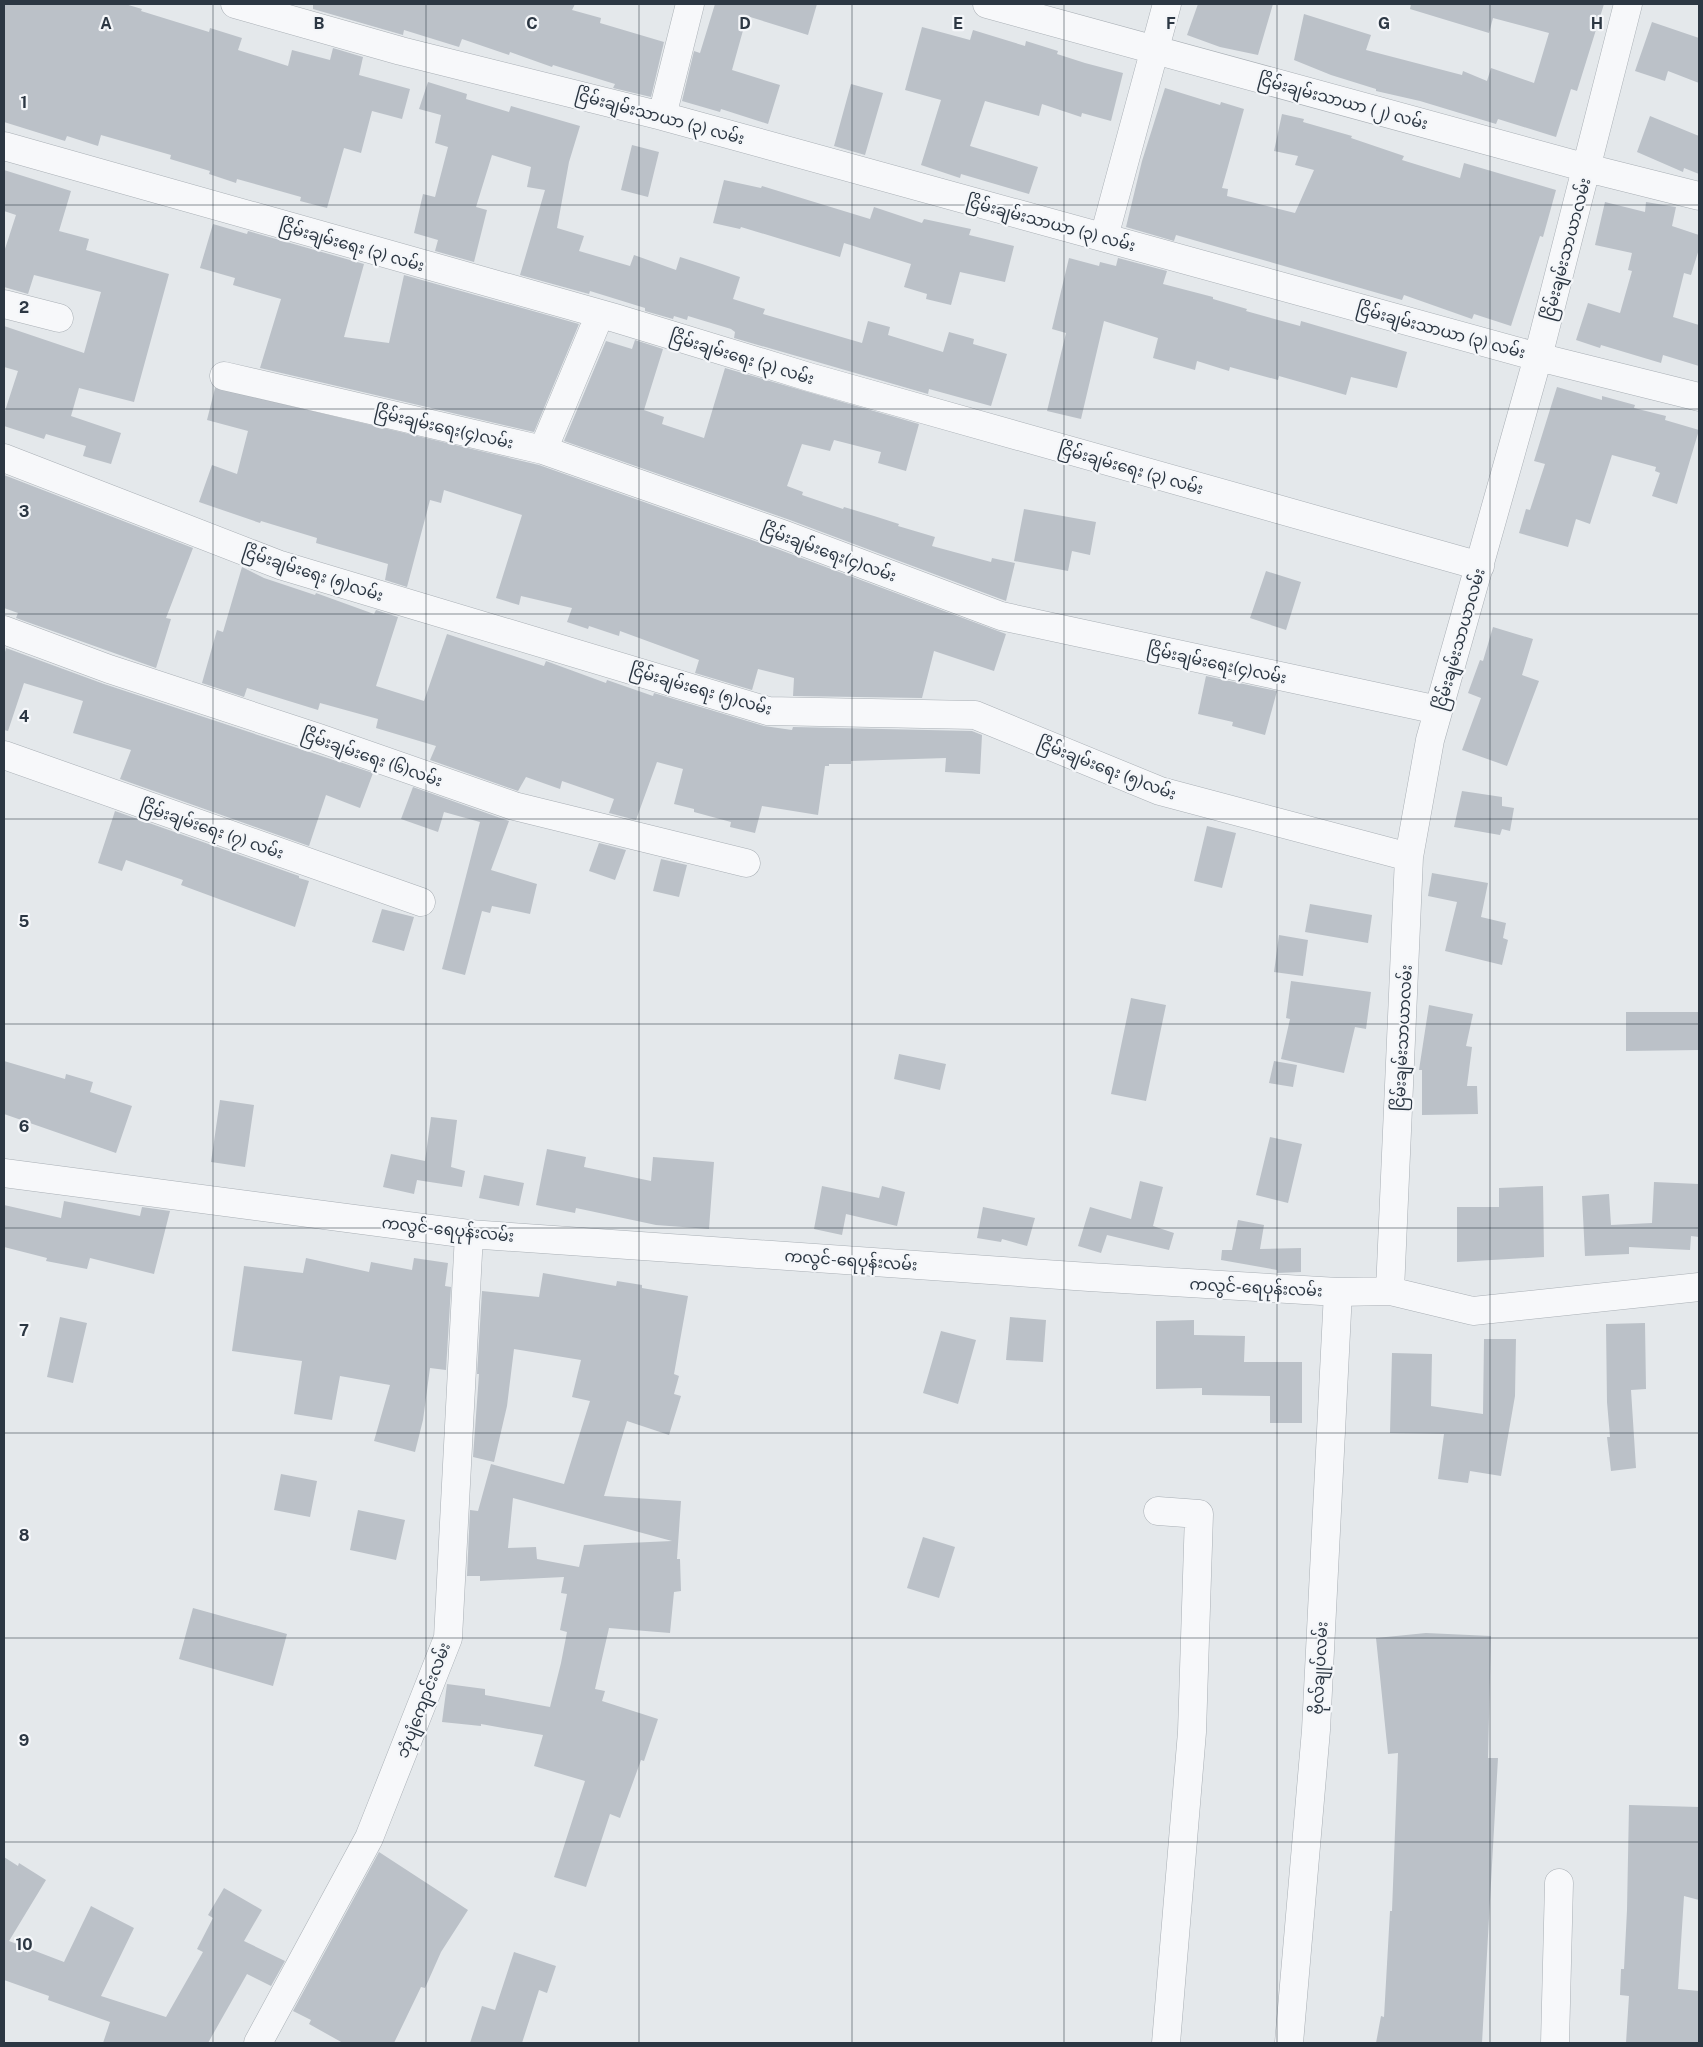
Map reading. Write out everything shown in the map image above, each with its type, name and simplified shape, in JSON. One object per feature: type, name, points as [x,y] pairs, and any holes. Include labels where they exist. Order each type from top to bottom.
[{"type":"street","name":"ငြိမ်းချမ်းသာယာ (၃) လမ်း","points":[[235,4],[401,51],[662,116],[1538,357],[1699,397]]},
{"type":"street","points":[[662,116],[690,4]]},
{"type":"street","name":"ငြိမ်းချမ်းသာယာ (၂) လမ်း","points":[[987,4],[1587,168],[1699,196]]},
{"type":"street","points":[[1104,237],[1168,4]]},
{"type":"street","name":"ငြိမ်းချမ်းသာယာလမ်း","points":[[1390,1290],[1409,858],[1430,740],[1538,357],[1628,4]]},
{"type":"street","name":"ငြိမ်းချမ်းရေး (၃) လမ်း","points":[[4,146],[600,314],[809,377],[1480,566]]},
{"type":"street","points":[[4,304],[59,318]]},
{"type":"street","points":[[543,450],[600,314]]},
{"type":"street","name":"ငြိမ်းချမ်းရေး(၄)လမ်း","points":[[224,376],[543,450],[786,535],[1001,616],[1438,710]]},
{"type":"street","name":"ငြိမ်းချမ်းရေး (၅)လမ်း","points":[[4,458],[280,565],[768,710],[974,715],[1160,791],[1409,858]]},
{"type":"street","name":"ငြိမ်းချမ်းရေး (၆)လမ်း","points":[[4,630],[109,670],[319,738],[514,806],[746,864]]},
{"type":"street","name":"ငြိမ်းချမ်းရေး (၇) လမ်း","points":[[4,755],[421,902]]},
{"type":"street","name":"ကလွင်-ရေပုန်းလမ်း","points":[[4,1173],[469,1234],[1338,1292],[1390,1290],[1473,1311],[1699,1287]]},
{"type":"street","name":"ဘုံပျံကျောင်းလမ်း","points":[[258,2043],[369,1838],[448,1638],[469,1234]]},
{"type":"street","name":"ဗိုလ်ချုပ်လမ်း","points":[[1289,2043],[1316,1730],[1338,1292]]},
{"type":"street","points":[[1158,1511],[1199,1514],[1192,1732],[1166,2043]]},
{"type":"street","points":[[1555,2043],[1559,1883]]},
{"type":"building","points":[[4,4],[125,4],[142,9],[141,11],[209,32],[210,28],[242,38],[238,50],[288,66],[292,50],[330,60],[333,48],[363,57],[359,75],[410,89],[402,119],[372,111],[361,153],[344,148],[327,208],[300,201],[301,197],[237,179],[236,183],[209,174],[210,171],[170,159],[171,155],[101,135],[98,146],[67,136],[65,141],[4,122]]},
{"type":"building","points":[[313,4],[575,4],[572,10],[601,18],[600,23],[664,42],[651,97],[613,88],[615,84],[553,65],[552,67],[510,52],[509,55],[462,39],[459,47],[404,30],[403,35],[313,9]]},
{"type":"building","points":[[715,4],[817,4],[808,35],[747,16],[732,70],[780,85],[768,124],[721,109],[720,112],[682,101],[694,51],[700,53]]},
{"type":"building","points":[[1198,4],[1273,4],[1258,55],[1220,47],[1187,35]]},
{"type":"building","points":[[1411,4],[1604,4],[1577,91],[1571,89],[1556,137],[1498,119],[1496,124],[1420,101],[1376,91],[1376,89],[1331,75],[1294,60],[1304,14],[1371,35],[1366,50],[1462,75],[1463,71],[1487,81],[1491,68],[1534,83],[1549,33],[1493,18],[1489,33],[1410,9]]},
{"type":"building","points":[[1652,22],[1699,38],[1699,83],[1668,71],[1665,81],[1635,71]]},
{"type":"building","points":[[922,27],[970,40],[973,30],[1025,46],[1026,41],[1058,51],[1057,54],[1123,73],[1111,121],[1082,113],[1081,117],[1042,104],[1039,116],[985,101],[970,146],[1038,167],[1029,194],[961,174],[960,178],[921,165],[941,100],[905,90]]},
{"type":"building","points":[[428,82],[467,94],[466,99],[509,112],[511,106],[580,126],[569,162],[557,228],[584,236],[579,251],[630,266],[634,255],[676,270],[680,257],[702,264],[740,277],[733,299],[765,309],[763,314],[862,343],[868,321],[890,327],[888,335],[943,352],[949,332],[974,339],[973,344],[1007,354],[991,406],[929,389],[928,394],[734,338],[735,332],[731,329],[688,316],[687,320],[674,316],[673,319],[590,291],[589,294],[520,275],[545,190],[527,187],[531,167],[492,155],[476,207],[487,210],[474,262],[435,251],[438,240],[414,233],[423,194],[435,197],[448,147],[435,143],[441,115],[419,109]]},
{"type":"building","points":[[851,84],[883,93],[865,155],[834,146]]},
{"type":"building","points":[[1165,88],[1220,105],[1221,102],[1244,109],[1222,188],[1228,189],[1227,196],[1295,213],[1314,170],[1295,165],[1298,156],[1274,151],[1282,114],[1304,119],[1303,122],[1352,136],[1351,138],[1404,156],[1402,160],[1460,178],[1464,163],[1556,190],[1543,237],[1540,236],[1511,326],[1474,314],[1472,319],[1404,295],[1402,300],[1176,235],[1174,241],[1126,227],[1142,161]]},
{"type":"building","points":[[1650,116],[1699,136],[1699,174],[1684,168],[1683,172],[1637,152]]},
{"type":"building","points":[[632,145],[659,152],[648,197],[621,190]]},
{"type":"building","points":[[4,170],[71,191],[59,231],[89,239],[86,250],[169,274],[134,402],[79,388],[71,416],[121,433],[111,464],[83,456],[86,446],[46,434],[44,439],[4,426],[4,414],[18,371],[4,367],[4,326],[84,353],[101,292],[34,275],[28,294],[4,287],[4,252],[16,215],[4,211]]},
{"type":"building","points":[[724,180],[761,188],[762,186],[870,219],[874,207],[922,223],[924,219],[971,229],[969,235],[1014,246],[1005,282],[960,272],[951,305],[926,299],[927,294],[904,287],[911,264],[844,243],[840,257],[741,227],[740,229],[713,223]]},
{"type":"building","points":[[1605,202],[1645,212],[1646,202],[1676,207],[1672,226],[1699,235],[1699,249],[1691,275],[1684,273],[1673,317],[1699,325],[1699,366],[1663,355],[1661,363],[1601,345],[1600,348],[1576,340],[1588,303],[1620,313],[1632,271],[1628,270],[1632,253],[1595,245]]},
{"type":"building","points":[[213,224],[247,234],[248,231],[364,264],[344,337],[389,343],[404,275],[579,324],[534,432],[260,368],[281,299],[233,285],[235,278],[200,268]]},
{"type":"building","points":[[1069,258],[1099,266],[1100,262],[1116,266],[1118,258],[1167,271],[1163,284],[1213,297],[1213,299],[1247,309],[1246,311],[1300,326],[1301,321],[1407,352],[1397,388],[1351,377],[1346,395],[1279,376],[1278,380],[1230,367],[1229,371],[1197,361],[1195,370],[1153,358],[1158,338],[1104,321],[1081,419],[1047,411],[1066,333],[1052,329]]},
{"type":"building","points":[[635,340],[663,349],[644,410],[664,417],[662,424],[704,438],[725,368],[919,424],[906,471],[878,463],[881,452],[834,440],[830,451],[802,444],[787,486],[803,492],[802,495],[843,509],[844,507],[874,516],[899,524],[898,526],[935,537],[932,546],[991,562],[992,558],[1015,563],[1006,601],[790,520],[564,441],[606,341],[632,349]]},
{"type":"building","points":[[1557,387],[1602,400],[1602,396],[1635,405],[1634,408],[1666,416],[1665,420],[1699,430],[1677,504],[1652,496],[1660,473],[1655,471],[1656,467],[1612,455],[1590,524],[1576,519],[1568,547],[1519,533],[1526,509],[1530,510],[1545,464],[1534,461]]},
{"type":"building","points":[[215,388],[539,465],[780,550],[1006,634],[994,671],[934,651],[922,698],[793,696],[794,678],[758,669],[752,690],[695,673],[699,660],[620,631],[619,636],[589,626],[588,629],[567,622],[572,608],[521,596],[519,605],[496,598],[522,515],[444,490],[441,503],[430,500],[407,587],[385,580],[388,564],[316,543],[317,538],[261,521],[260,523],[199,502],[212,465],[237,474],[248,431],[207,420]]},
{"type":"building","points":[[4,475],[193,548],[166,618],[171,619],[156,668],[16,618],[18,613],[4,608]]},
{"type":"building","points":[[1024,509],[1096,522],[1090,555],[1072,551],[1068,571],[1014,561]]},
{"type":"building","points":[[242,567],[264,578],[315,595],[316,593],[374,614],[376,610],[398,617],[376,686],[424,701],[447,634],[544,666],[546,661],[606,683],[607,680],[653,696],[654,693],[764,726],[792,730],[793,727],[972,731],[982,735],[980,774],[945,772],[946,758],[851,761],[851,764],[829,764],[829,766],[825,766],[818,815],[762,806],[755,833],[730,827],[731,822],[694,812],[694,809],[674,804],[683,769],[657,762],[636,820],[609,813],[614,799],[562,781],[560,789],[526,777],[518,791],[430,760],[436,746],[376,728],[378,719],[320,703],[318,710],[247,688],[244,697],[202,683],[217,630],[223,632]]},
{"type":"building","points":[[1266,571],[1301,582],[1286,630],[1250,618]]},
{"type":"building","points":[[1493,627],[1533,639],[1522,675],[1539,681],[1507,766],[1462,750],[1481,698],[1468,693],[1480,660],[1483,661]]},
{"type":"building","points":[[6,648],[104,684],[373,773],[360,808],[326,795],[309,846],[120,779],[131,750],[73,733],[83,701],[24,683],[8,731],[4,730],[4,656]]},
{"type":"building","points":[[1206,676],[1277,691],[1265,735],[1232,726],[1233,722],[1198,714]]},
{"type":"building","points":[[413,787],[509,821],[491,870],[537,884],[530,914],[492,906],[490,913],[482,911],[465,975],[442,969],[480,822],[444,812],[438,832],[401,819]]},
{"type":"building","points":[[1462,791],[1502,797],[1502,806],[1514,808],[1510,831],[1502,829],[1500,835],[1454,827]]},
{"type":"building","points":[[115,811],[309,881],[295,927],[181,885],[183,880],[126,860],[122,871],[98,863]]},
{"type":"building","points":[[1207,826],[1236,833],[1222,888],[1194,881]]},
{"type":"building","points":[[599,843],[626,850],[615,880],[589,871]]},
{"type":"building","points":[[661,859],[687,865],[679,897],[653,891]]},
{"type":"building","points":[[1432,873],[1488,883],[1481,917],[1506,923],[1503,938],[1508,940],[1502,965],[1445,951],[1457,902],[1428,896]]},
{"type":"building","points":[[1310,904],[1372,915],[1368,943],[1305,932]]},
{"type":"building","points":[[382,909],[414,917],[404,951],[372,942]]},
{"type":"building","points":[[1279,935],[1308,940],[1303,976],[1274,972]]},
{"type":"building","points":[[1291,981],[1371,992],[1366,1029],[1355,1027],[1344,1073],[1281,1059],[1290,1019],[1286,1018]]},
{"type":"building","points":[[1131,998],[1166,1005],[1146,1101],[1111,1094]]},
{"type":"building","points":[[1429,1005],[1473,1014],[1466,1046],[1472,1047],[1467,1086],[1477,1086],[1478,1114],[1422,1115],[1422,1070],[1419,1070]]},
{"type":"building","points":[[1626,1012],[1699,1012],[1699,1050],[1626,1051]]},
{"type":"building","points":[[899,1054],[946,1064],[940,1090],[894,1079]]},
{"type":"building","points":[[4,1061],[65,1079],[66,1074],[93,1082],[90,1092],[132,1106],[116,1153],[4,1114]]},
{"type":"building","points":[[1274,1061],[1297,1065],[1293,1087],[1269,1083]]},
{"type":"building","points":[[220,1100],[254,1105],[245,1167],[211,1162]]},
{"type":"building","points":[[431,1117],[457,1120],[451,1167],[465,1171],[462,1187],[417,1180],[414,1194],[383,1187],[391,1154],[425,1161]]},
{"type":"building","points":[[1270,1137],[1302,1144],[1288,1203],[1256,1195]]},
{"type":"building","points":[[547,1149],[586,1157],[584,1167],[651,1181],[653,1157],[714,1162],[709,1229],[656,1225],[576,1208],[575,1213],[536,1205]]},
{"type":"building","points":[[484,1175],[524,1183],[519,1206],[479,1198]]},
{"type":"building","points":[[1140,1181],[1163,1187],[1153,1226],[1174,1233],[1169,1250],[1107,1235],[1101,1253],[1078,1246],[1090,1207],[1131,1219]]},
{"type":"building","points":[[1654,1182],[1699,1184],[1699,1237],[1691,1236],[1690,1250],[1629,1247],[1629,1254],[1585,1256],[1582,1196],[1609,1194],[1611,1225],[1652,1223]]},
{"type":"building","points":[[822,1186],[879,1198],[882,1186],[905,1192],[897,1226],[846,1214],[842,1235],[814,1229]]},
{"type":"building","points":[[1543,1186],[1544,1257],[1457,1262],[1457,1207],[1499,1207],[1499,1188]]},
{"type":"building","points":[[64,1201],[140,1216],[142,1207],[170,1211],[154,1274],[90,1258],[87,1269],[46,1261],[47,1258],[4,1247],[4,1205],[61,1218]]},
{"type":"building","points":[[983,1207],[1035,1218],[1027,1246],[1002,1239],[1001,1242],[977,1238]]},
{"type":"building","points":[[1238,1220],[1264,1225],[1260,1249],[1301,1248],[1301,1272],[1277,1273],[1277,1270],[1221,1260],[1222,1250],[1232,1250]]},
{"type":"building","points":[[306,1258],[369,1272],[371,1262],[412,1270],[414,1258],[448,1263],[445,1286],[451,1287],[446,1370],[430,1368],[423,1420],[415,1452],[374,1441],[390,1385],[340,1376],[332,1420],[294,1414],[302,1361],[232,1351],[244,1266],[303,1273]]},
{"type":"building","points":[[543,1273],[616,1286],[617,1281],[642,1285],[642,1288],[688,1296],[674,1374],[679,1376],[674,1394],[681,1396],[669,1435],[627,1421],[604,1496],[681,1501],[677,1559],[680,1559],[681,1591],[674,1592],[670,1633],[609,1628],[595,1689],[605,1691],[602,1701],[658,1719],[644,1761],[641,1760],[620,1818],[610,1814],[586,1887],[554,1877],[585,1781],[534,1766],[543,1735],[481,1724],[481,1726],[442,1722],[447,1684],[485,1689],[485,1695],[550,1707],[561,1663],[567,1632],[560,1630],[567,1594],[561,1593],[564,1577],[480,1581],[480,1576],[467,1576],[470,1510],[478,1511],[491,1464],[564,1484],[590,1401],[572,1397],[581,1360],[514,1349],[507,1406],[494,1462],[473,1457],[482,1291],[539,1297]],"holes":[[[513,1498],[672,1541],[584,1545],[579,1567],[537,1559],[536,1547],[508,1548]]]},
{"type":"building","points":[[60,1317],[87,1323],[73,1383],[47,1377]]},
{"type":"building","points":[[1010,1317],[1046,1320],[1043,1362],[1006,1360]]},
{"type":"building","points":[[1194,1320],[1194,1335],[1245,1336],[1244,1362],[1302,1362],[1302,1423],[1270,1423],[1270,1396],[1202,1395],[1202,1388],[1156,1389],[1156,1321]]},
{"type":"building","points":[[1645,1323],[1646,1389],[1631,1390],[1636,1468],[1611,1471],[1607,1437],[1610,1437],[1607,1402],[1606,1324]]},
{"type":"building","points":[[941,1331],[976,1340],[958,1404],[923,1393]]},
{"type":"building","points":[[1484,1339],[1516,1339],[1515,1396],[1501,1476],[1470,1471],[1468,1483],[1438,1479],[1444,1434],[1390,1433],[1392,1353],[1432,1354],[1431,1406],[1483,1414]]},
{"type":"building","points":[[281,1474],[317,1481],[310,1517],[274,1510]]},
{"type":"building","points":[[358,1510],[405,1520],[396,1560],[350,1550]]},
{"type":"building","points":[[923,1537],[955,1547],[939,1598],[907,1588]]},
{"type":"building","points":[[193,1608],[287,1634],[273,1686],[179,1659]]},
{"type":"building","points":[[1426,1633],[1491,1636],[1488,1758],[1498,1758],[1482,2043],[1376,2043],[1381,2016],[1384,2017],[1390,1911],[1392,1911],[1398,1753],[1388,1754],[1376,1638]]},
{"type":"building","points":[[1629,1805],[1699,1807],[1699,1900],[1684,1896],[1678,1989],[1699,1991],[1699,2043],[1626,2043],[1629,1996],[1620,1995],[1621,1969],[1624,1969],[1627,1910]]},
{"type":"building","points":[[379,1852],[468,1910],[441,1952],[425,1988],[421,1987],[394,2043],[343,2043],[309,2024],[311,2020],[293,2011]]},
{"type":"building","points":[[4,1857],[18,1866],[19,1863],[46,1880],[9,1941],[64,1962],[91,1906],[134,1928],[101,1996],[166,2017],[203,1952],[197,1949],[213,1918],[208,1915],[224,1888],[262,1910],[244,1941],[285,1961],[271,1986],[247,1974],[208,2043],[103,2043],[110,2022],[48,2000],[49,1996],[4,1980]]},
{"type":"building","points":[[514,1952],[556,1966],[547,1993],[539,1990],[522,2043],[470,2043],[482,2006],[495,2010]]}]
